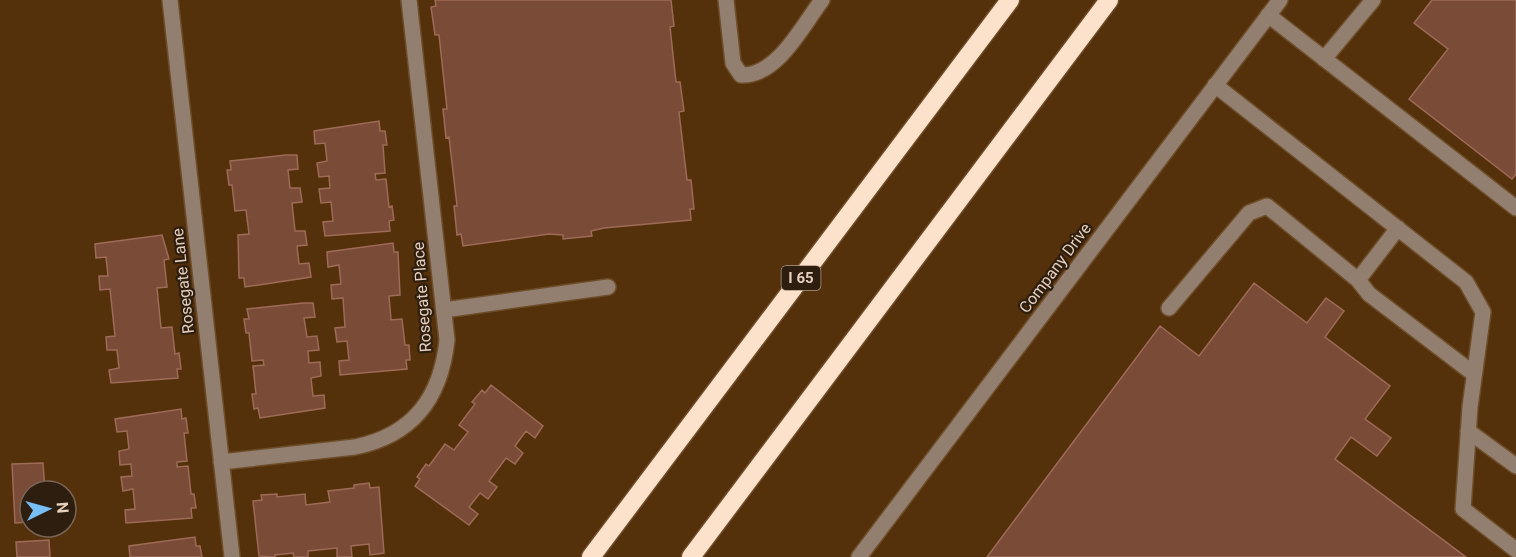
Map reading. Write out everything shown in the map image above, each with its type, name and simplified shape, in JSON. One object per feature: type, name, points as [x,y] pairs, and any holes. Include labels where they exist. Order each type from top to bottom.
[{"type":"highway","name":"I 65","points":[[591,557],[1010,0]]},
{"type":"highway","points":[[691,557],[1109,0]]},
{"type":"street","name":"Rosegate Lane","points":[[170,0],[232,557]]},
{"type":"street","name":"Rosegate Place","points":[[221,462],[355,447],[387,437],[403,428],[429,401],[444,368],[447,340],[410,0]]},
{"type":"street","points":[[726,0],[733,63],[741,75],[753,76],[776,60],[822,0]]},
{"type":"street","name":"Company Drive","points":[[860,557],[1280,0]]},
{"type":"street","points":[[1324,59],[1373,0]]},
{"type":"street","points":[[1268,15],[1516,208]]},
{"type":"street","points":[[1215,85],[1466,282],[1483,312],[1468,430],[1463,509],[1516,550]]},
{"type":"street","points":[[1169,308],[1249,213],[1267,206],[1358,280],[1370,294],[1474,374]]},
{"type":"street","points":[[1358,280],[1398,228]]},
{"type":"street","points":[[444,310],[608,287]]},
{"type":"street","points":[[1468,430],[1516,466]]},
{"type":"building","points":[[435,0],[671,0],[674,26],[670,27],[676,82],[680,82],[684,111],[679,112],[687,180],[691,180],[694,209],[690,209],[691,220],[604,228],[591,231],[592,236],[563,239],[563,235],[549,234],[463,246],[461,234],[457,235],[454,206],[457,206],[449,137],[446,138],[443,109],[447,109],[439,35],[435,35],[431,7],[436,6]]},
{"type":"building","points":[[1432,0],[1516,0],[1516,174],[1512,179],[1409,99],[1448,49],[1414,23]]},
{"type":"building","points":[[379,121],[380,131],[385,131],[387,145],[383,145],[385,173],[375,174],[376,180],[386,179],[389,207],[392,206],[394,220],[389,221],[390,231],[325,236],[323,222],[333,221],[331,202],[321,203],[319,189],[330,188],[329,176],[319,177],[317,163],[327,161],[325,143],[315,144],[314,131]]},
{"type":"building","points":[[297,155],[298,169],[288,170],[290,188],[300,188],[302,202],[292,203],[295,231],[305,231],[307,245],[297,246],[299,264],[309,263],[311,277],[245,287],[244,278],[239,278],[238,235],[249,234],[246,210],[235,211],[232,185],[229,185],[227,170],[231,170],[230,161]]},
{"type":"building","points":[[162,235],[169,259],[164,260],[167,287],[157,288],[161,328],[172,327],[175,354],[179,353],[181,369],[177,369],[178,378],[111,383],[109,370],[119,368],[117,350],[107,350],[106,337],[115,336],[110,289],[100,290],[99,276],[108,276],[106,257],[96,258],[95,244]]},
{"type":"building","points":[[393,243],[394,252],[398,252],[400,295],[389,296],[391,320],[402,319],[405,345],[409,345],[410,360],[406,360],[407,369],[340,375],[339,361],[349,360],[347,341],[337,342],[335,328],[345,327],[343,298],[332,299],[331,285],[341,284],[339,265],[328,267],[327,252]]},
{"type":"building","points":[[1254,283],[1307,323],[1326,298],[1344,311],[1325,337],[1390,386],[1365,419],[1391,438],[1377,456],[1351,437],[1335,459],[1466,557],[987,557],[1160,326],[1199,356]]},
{"type":"building","points":[[313,303],[315,317],[304,318],[307,337],[317,336],[319,350],[308,351],[309,363],[320,362],[321,376],[311,378],[313,396],[324,395],[325,408],[260,418],[258,408],[254,409],[252,394],[256,394],[253,366],[264,365],[263,360],[252,361],[249,333],[246,333],[244,319],[249,319],[247,309]]},
{"type":"building","points":[[491,385],[543,426],[535,438],[526,431],[515,446],[523,453],[515,464],[506,458],[489,481],[497,487],[488,499],[480,493],[469,507],[478,514],[469,525],[415,486],[420,479],[417,477],[426,464],[429,466],[445,444],[454,450],[468,432],[459,425],[475,404],[472,402],[482,390],[485,393]]},
{"type":"building","points":[[181,409],[182,419],[186,418],[188,433],[184,433],[187,461],[177,462],[177,467],[188,466],[191,494],[194,494],[196,508],[191,508],[192,518],[126,523],[125,510],[135,509],[133,489],[123,491],[121,477],[132,476],[131,464],[120,465],[119,451],[129,449],[127,431],[117,432],[115,419]]},
{"type":"building","points":[[43,463],[44,479],[18,479],[18,523],[15,523],[12,464]]},
{"type":"building","points":[[369,483],[370,488],[379,487],[384,553],[370,555],[369,544],[351,546],[352,557],[337,557],[337,548],[308,551],[308,557],[294,557],[293,553],[275,555],[275,557],[259,556],[253,501],[262,500],[261,495],[277,494],[277,497],[305,494],[306,505],[330,502],[328,491],[354,488],[354,485]]},
{"type":"building","points":[[195,537],[196,546],[200,546],[202,557],[130,557],[129,546]]},
{"type":"building","points":[[49,540],[50,557],[17,557],[16,542]]}]
